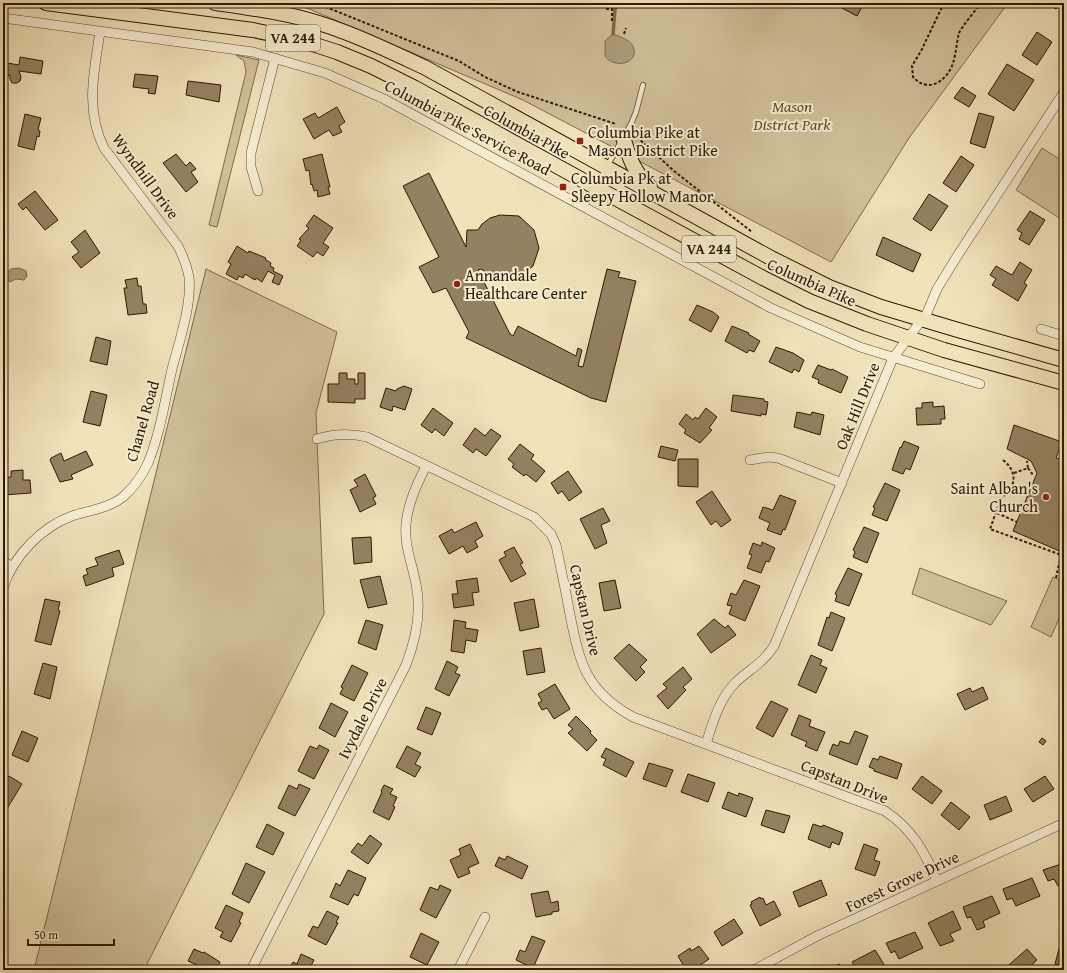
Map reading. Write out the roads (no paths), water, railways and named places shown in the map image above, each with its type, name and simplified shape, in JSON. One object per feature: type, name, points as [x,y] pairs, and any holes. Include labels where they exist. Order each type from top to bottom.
[{"type":"main road","name":"Columbia Pike","points":[[46,3],[253,30],[300,40],[337,52],[371,66],[415,88],[763,278],[809,301],[867,324],[944,350],[1064,383]]},
{"type":"main road","name":"Columbia Pike","points":[[215,3],[256,8],[306,20],[379,46],[424,67],[660,197],[812,278],[852,296],[922,320],[1064,360]]},
{"type":"main road","points":[[630,137],[632,165],[640,178],[660,197]]},
{"type":"street","name":"Columbia Pike Service Road","points":[[3,18],[246,51],[326,73],[384,99],[771,308],[812,328],[893,358],[980,384]]},
{"type":"street","name":"Wyndhill Drive","points":[[100,32],[93,79],[92,100],[97,134],[104,148],[178,246],[186,263]]},
{"type":"street","points":[[258,191],[251,167],[251,152],[275,58]]},
{"type":"street","name":"Oak Hill Drive","points":[[706,744],[721,702],[727,692],[762,662],[774,646],[893,358],[922,320],[937,289],[956,258],[1064,92]]},
{"type":"street","name":"Chanel Road","points":[[3,588],[12,567],[24,550],[38,536],[70,517],[114,503],[134,486],[143,473],[148,463],[158,429],[184,318],[189,293],[189,278],[186,263]]},
{"type":"street","points":[[1041,329],[1064,336]]},
{"type":"street","name":"Capstan Drive","points":[[318,439],[339,434],[353,434],[367,437],[534,517],[544,525],[551,534],[556,545],[578,655],[592,684],[604,697],[619,709],[633,717],[885,811],[904,825],[920,844],[937,881]]},
{"type":"street","points":[[750,460],[768,457],[778,458],[842,483]]},
{"type":"street","name":"Ivydale Drive","points":[[252,970],[406,665],[414,644],[418,625],[418,605],[416,586],[407,550],[406,524],[409,506],[426,466]]},
{"type":"street","points":[[3,561],[12,567]]},
{"type":"street","name":"Forest Grove Drive","points":[[754,970],[817,936],[1064,822]]},
{"type":"street","points":[[458,970],[485,917]]},
{"type":"lane","points":[[584,207],[606,167],[630,137],[643,85]]},
{"type":"waterway","points":[[613,34],[615,9],[618,4]]},
{"type":"place","name":"Columbia Pike at Mason District Pike","points":[[580,141]]},
{"type":"place","name":"Columbia Pk at Sleepy Hollow Manor","points":[[563,187]]},
{"type":"place","name":"Annandale Healthcare Center","points":[[457,284]]},
{"type":"place","name":"Saint Alban's Church","points":[[1046,497]]},
{"type":"park label","name":"Mason District Park","points":[[792,115]]}]
